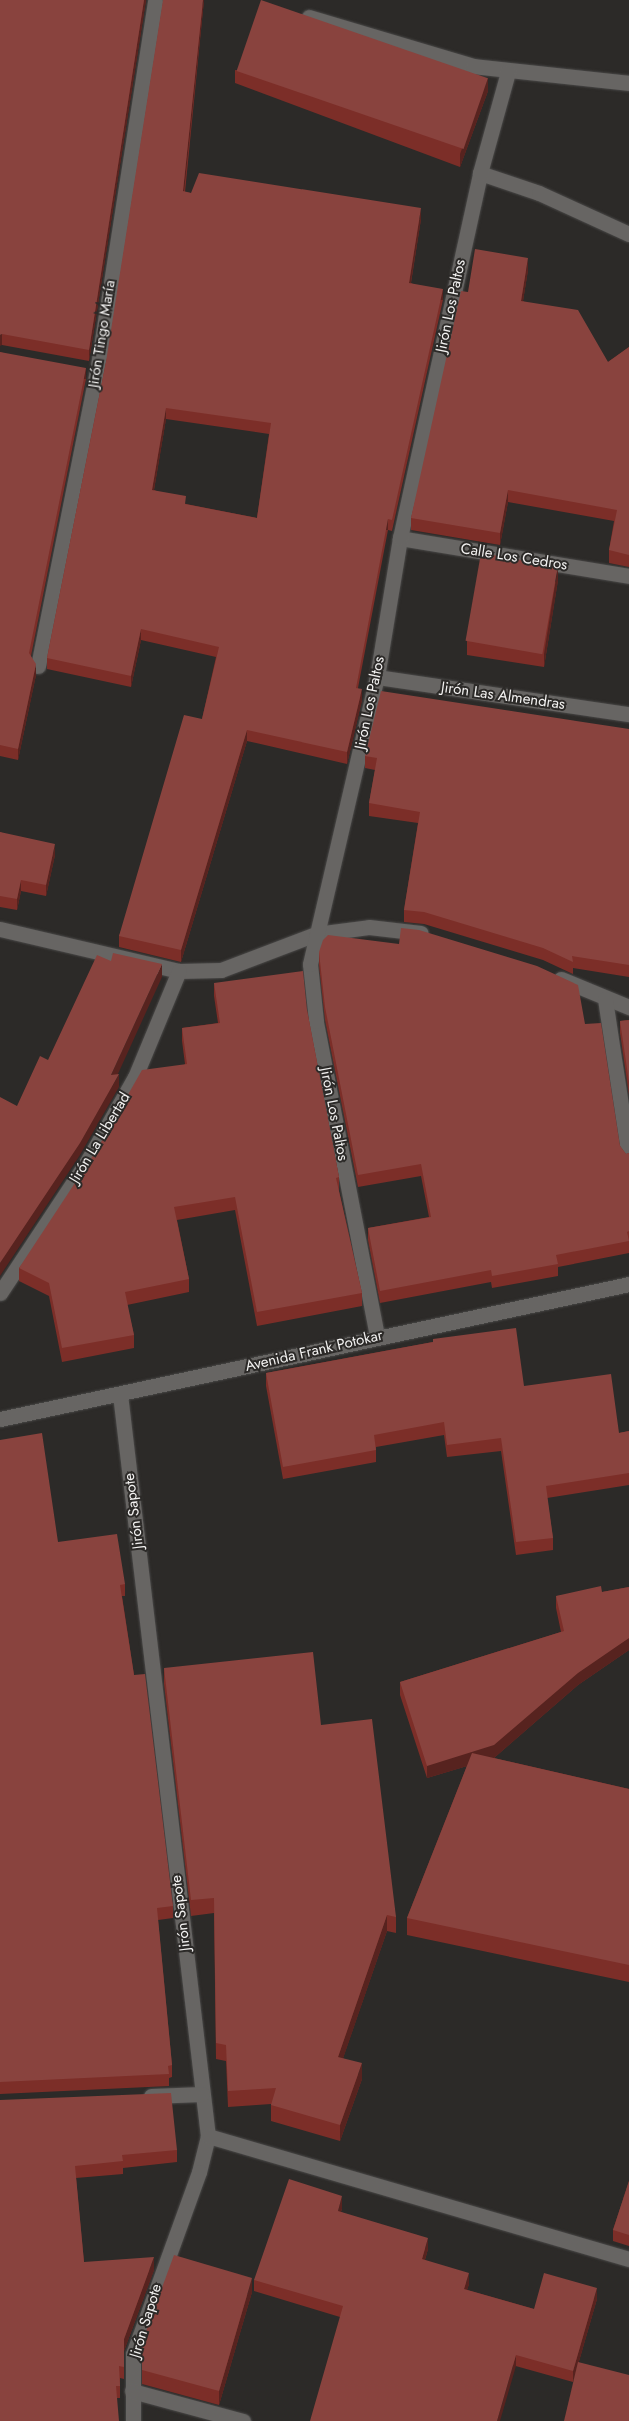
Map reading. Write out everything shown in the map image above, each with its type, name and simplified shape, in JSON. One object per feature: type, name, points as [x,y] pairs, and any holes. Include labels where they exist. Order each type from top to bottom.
[{"type":"street","name":"Jirón Tingo María","points":[[38,666],[97,372],[155,0]]},
{"type":"street","points":[[291,12],[464,64],[508,72],[629,83]]},
{"type":"street","name":"Jirón Los Paltos","points":[[377,1336],[316,1021],[310,964],[377,677],[400,538],[480,173],[508,72]]},
{"type":"street","points":[[480,173],[547,197],[629,234]]},
{"type":"street","points":[[77,368],[97,372]]},
{"type":"street","name":"Calle Los Cedros","points":[[400,538],[629,576]]},
{"type":"street","name":"Jirón Las Almendras","points":[[377,677],[629,714]]},
{"type":"street","points":[[0,929],[179,971],[221,970],[316,934],[369,927],[438,938]]},
{"type":"street","name":"Jirón La Libertad","points":[[0,1293],[88,1160],[135,1077],[179,971]]},
{"type":"street","points":[[549,973],[605,999],[629,1006]]},
{"type":"street","points":[[605,999],[629,1157]]},
{"type":"street","name":"Avenida Frank Potokar","points":[[0,1419],[377,1336],[629,1284]]},
{"type":"street","name":"Jirón Sapote","points":[[120,1394],[208,2136],[199,2172],[133,2354],[133,2421]]},
{"type":"street","points":[[137,2097],[202,2094]]},
{"type":"street","points":[[208,2136],[629,2259]]},
{"type":"street","points":[[132,2391],[243,2421]]},
{"type":"building","points":[[0,0],[144,0],[89,350],[0,335]]},
{"type":"building","points":[[163,0],[203,0],[183,191],[191,193],[199,173],[421,208],[409,283],[443,289],[392,520],[388,519],[356,688],[362,689],[347,752],[247,730],[181,950],[119,936],[184,715],[202,719],[219,647],[141,629],[131,676],[47,658],[106,362]],"holes":[[[166,408],[271,423],[257,518],[185,504],[186,496],[152,490]]]},
{"type":"building","points":[[261,0],[488,78],[464,149],[237,71]]},
{"type":"building","points":[[475,249],[528,258],[521,301],[578,310],[608,362],[629,347],[629,555],[609,550],[617,510],[508,490],[500,533],[411,518],[461,291],[468,292]]},
{"type":"building","points":[[0,352],[86,368],[29,653],[36,664],[18,749],[0,745]]},
{"type":"building","points":[[481,553],[558,567],[542,654],[466,641]]},
{"type":"building","points":[[381,691],[629,729],[629,965],[572,956],[573,962],[543,948],[424,912],[404,910],[420,812],[369,803],[377,758],[365,756]]},
{"type":"building","points":[[0,832],[55,844],[46,885],[21,880],[17,899],[0,896]]},
{"type":"building","points":[[401,928],[419,930],[537,966],[578,985],[585,1024],[601,1023],[620,1146],[626,1154],[629,1153],[629,1231],[627,1232],[629,1241],[556,1255],[558,1264],[492,1276],[491,1270],[380,1291],[368,1228],[431,1217],[421,1164],[358,1175],[325,1007],[319,952],[323,940],[328,935],[399,944]]},
{"type":"building","points":[[113,953],[162,964],[111,1075],[119,1074],[80,1143],[0,1263],[0,1097],[17,1106],[40,1056],[48,1060],[97,955],[111,961]]},
{"type":"building","points":[[303,971],[307,1010],[339,1177],[336,1178],[362,1293],[257,1312],[235,1197],[174,1207],[189,1279],[125,1292],[134,1335],[62,1348],[49,1283],[19,1268],[96,1151],[142,1070],[187,1064],[182,1028],[220,1023],[214,983]]},
{"type":"building","points":[[629,1020],[629,1082],[620,1021]]},
{"type":"building","points":[[516,1328],[524,1386],[611,1374],[619,1433],[629,1431],[629,1473],[546,1486],[553,1538],[516,1542],[501,1438],[447,1445],[444,1422],[374,1435],[376,1450],[283,1467],[266,1373],[433,1342],[433,1339]]},
{"type":"building","points":[[42,1433],[58,1542],[117,1534],[125,1584],[120,1585],[134,1675],[145,1674],[173,1906],[157,1908],[172,2065],[168,2066],[169,2074],[0,2082],[0,1440]]},
{"type":"building","points":[[601,1586],[602,1592],[629,1587],[629,1638],[578,1673],[494,1745],[427,1766],[400,1682],[564,1631],[556,1596]]},
{"type":"building","points":[[313,1652],[321,1725],[372,1719],[396,1917],[387,1915],[338,2057],[362,2063],[340,2125],[271,2105],[276,2088],[228,2091],[226,2045],[216,2043],[214,1898],[191,1900],[164,1668]]},
{"type":"building","points":[[472,1753],[629,1789],[629,1965],[407,1918]]},
{"type":"building","points":[[171,2093],[177,2150],[122,2155],[123,2161],[75,2166],[84,2262],[154,2257],[124,2339],[124,2367],[119,2366],[120,2386],[116,2386],[119,2421],[0,2421],[0,2100]]},
{"type":"building","points":[[289,2179],[342,2196],[338,2211],[428,2238],[422,2259],[469,2273],[464,2289],[534,2309],[544,2273],[597,2288],[573,2371],[516,2355],[497,2421],[310,2421],[343,2306],[254,2280]]},
{"type":"building","points":[[629,2181],[629,2235],[613,2230]]},
{"type":"building","points":[[174,2255],[252,2278],[219,2391],[142,2370],[142,2342]]},
{"type":"building","points":[[578,2362],[629,2375],[629,2421],[564,2421]]}]
